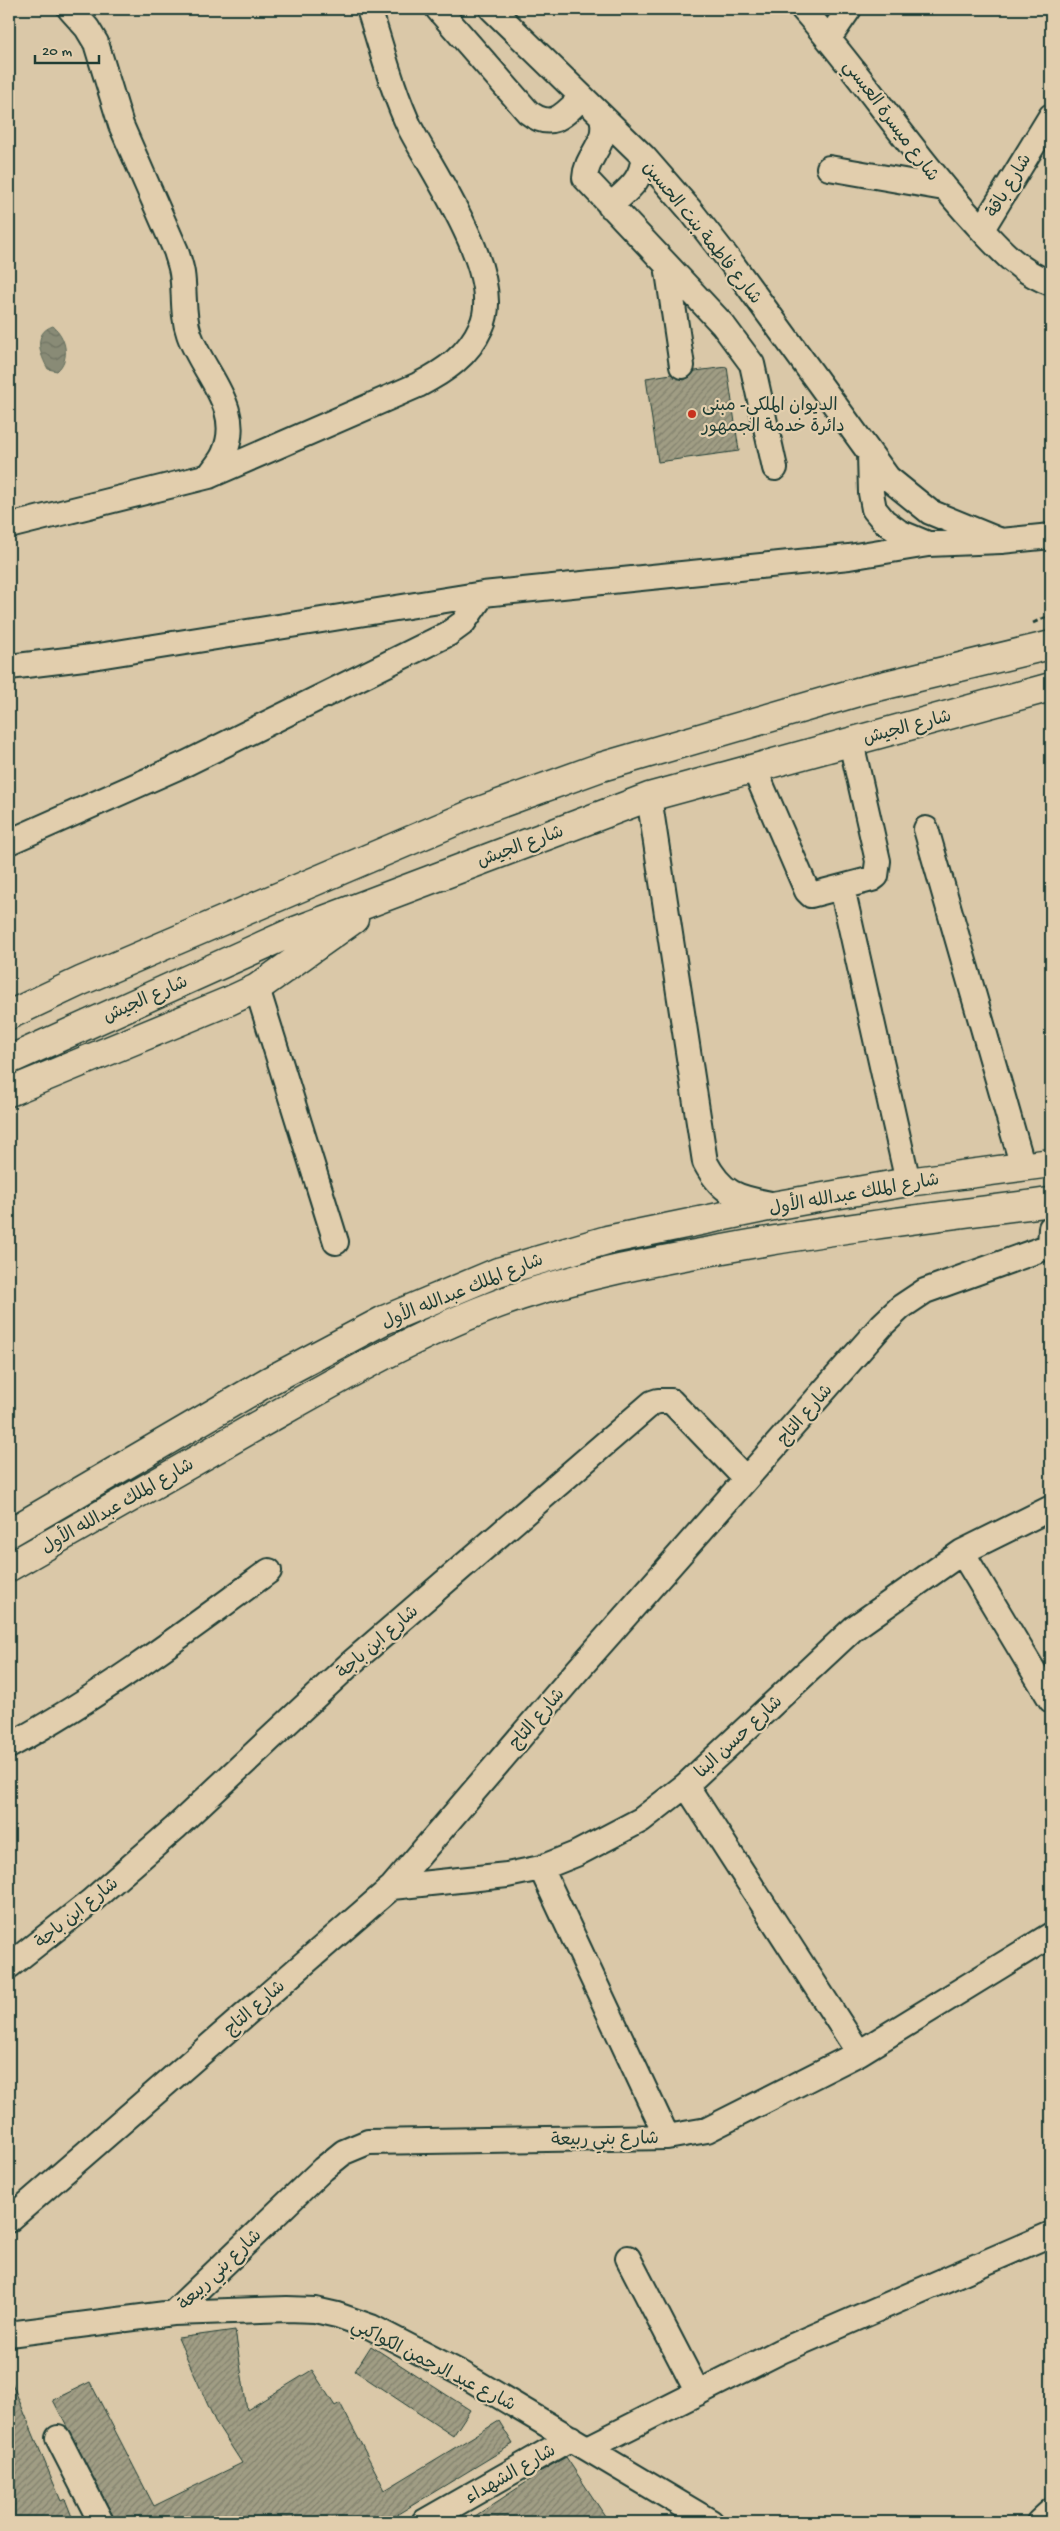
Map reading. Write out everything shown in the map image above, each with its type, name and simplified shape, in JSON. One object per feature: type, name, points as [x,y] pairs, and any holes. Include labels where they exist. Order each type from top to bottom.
[{"type":"main road","points":[[9,1015],[81,981],[477,812],[592,770],[736,725],[861,690],[1051,645]]},
{"type":"main road","name":"شارع الجيش","points":[[9,1060],[294,931],[649,797],[1051,687]]},
{"type":"main road","points":[[9,1092],[230,1001],[257,988],[390,894]]},
{"type":"main road","name":"شارع الملك عبدالله الأول","points":[[9,1532],[269,1381],[384,1320],[498,1272],[607,1240],[778,1205],[908,1182],[1051,1163]]},
{"type":"main road","name":"شارع الملك عبدالله الأول","points":[[9,1567],[348,1374],[447,1325],[520,1296],[644,1264],[767,1241],[845,1228],[1051,1202]]},
{"type":"street","points":[[70,9],[88,28],[96,43],[121,125],[176,251],[182,272],[188,332],[194,347],[221,392],[227,409],[228,439],[224,454],[209,476]]},
{"type":"street","points":[[9,526],[209,476],[418,385],[446,370],[468,350],[482,326],[486,299],[481,272],[461,220],[402,110],[370,9]]},
{"type":"street","points":[[438,9],[528,112],[537,119],[547,121],[558,119],[582,97]]},
{"type":"street","name":"شارع فاطمة بنت الحسين","points":[[492,9],[643,156],[690,210],[733,265],[888,478],[930,512],[1001,541]]},
{"type":"street","name":"شارع ميسرة العبسي","points":[[804,9],[829,38],[944,188],[1014,262],[1051,283]]},
{"type":"street","points":[[829,38],[849,9]]},
{"type":"street","name":"شارع باقة","points":[[982,229],[1051,116]]},
{"type":"street","points":[[602,117],[602,139],[587,168],[585,178],[723,325],[752,364],[775,468]]},
{"type":"street","points":[[610,206],[637,181],[642,170],[643,156]]},
{"type":"street","points":[[829,168],[944,188]]},
{"type":"street","points":[[667,265],[682,366]]},
{"type":"street","name":"شارع فاطمة بنت الحسين","points":[[870,454],[871,493],[874,509],[884,521],[899,532],[928,544],[1001,541],[1051,536]]},
{"type":"street","points":[[9,667],[92,657],[482,594],[849,557],[928,544]]},
{"type":"street","points":[[9,842],[186,763],[448,634],[463,623],[482,594]]},
{"type":"street","points":[[754,768],[806,891],[811,895],[872,879],[876,876],[878,860],[850,742]]},
{"type":"street","points":[[649,797],[705,1162],[713,1176],[725,1190],[742,1199],[778,1205]]},
{"type":"street","points":[[926,829],[1023,1167]]},
{"type":"street","points":[[845,901],[908,1182]]},
{"type":"street","points":[[257,988],[336,1242]]},
{"type":"street","name":"شارع التاج","points":[[9,2220],[392,1887],[576,1672],[882,1325],[901,1307],[925,1291],[1051,1240]]},
{"type":"street","name":"شارع ابن باجة","points":[[9,1966],[90,1902],[175,1828],[351,1663],[652,1403],[671,1401],[746,1479]]},
{"type":"street","name":"شارع حسن البنا","points":[[392,1887],[507,1875],[541,1868],[576,1854],[641,1820],[686,1785],[854,1628],[962,1552],[1051,1508]]},
{"type":"street","points":[[962,1552],[1051,1700]]},
{"type":"street","points":[[9,1746],[56,1720],[118,1679],[270,1571]]},
{"type":"street","points":[[686,1785],[859,2053]]},
{"type":"street","points":[[541,1868],[667,2137]]},
{"type":"street","name":"شارع بني ربيعة","points":[[173,2314],[323,2169],[357,2145],[368,2142],[667,2137],[707,2130],[859,2053],[1051,1934]]},
{"type":"street","points":[[579,2443],[698,2394],[780,2351],[1051,2234]]},
{"type":"street","points":[[628,2258],[698,2394]]},
{"type":"street","name":"شارع عبد الرحمن الكواكبي","points":[[9,2334],[173,2314],[287,2309],[315,2310],[337,2315],[371,2327],[464,2376],[711,2522]]},
{"type":"street","points":[[58,2438],[101,2522]]},
{"type":"street","name":"شارع الشهداء","points":[[424,2522],[579,2443]]},
{"type":"street","points":[[1039,2522],[1051,2511]]},
{"type":"water","points":[[53,326],[61,336],[65,348],[64,360],[57,371],[48,369],[42,357],[40,345],[42,334],[46,329]]},
{"type":"building","name":"الديوان الملكي- مبنى دائرة خدمة الجمهور","points":[[727,367],[739,451],[658,462],[646,378],[671,374],[684,380],[695,371]]},
{"type":"building","points":[[235,2330],[247,2410],[312,2370],[335,2406],[340,2403],[385,2490],[499,2421],[513,2444],[398,2514],[402,2522],[116,2522],[53,2400],[90,2382],[154,2506],[242,2463],[215,2421],[178,2338]]},
{"type":"building","points":[[371,2346],[470,2410],[453,2436],[355,2371]]},
{"type":"building","points":[[9,2376],[61,2501],[65,2499],[74,2522],[9,2522]]},
{"type":"building","points":[[566,2457],[609,2522],[466,2522],[533,2478],[532,2476]]},
{"type":"place","name":"الديوان الملكي- مبنى دائرة خدمة الجمهور","points":[[692,414]]}]
